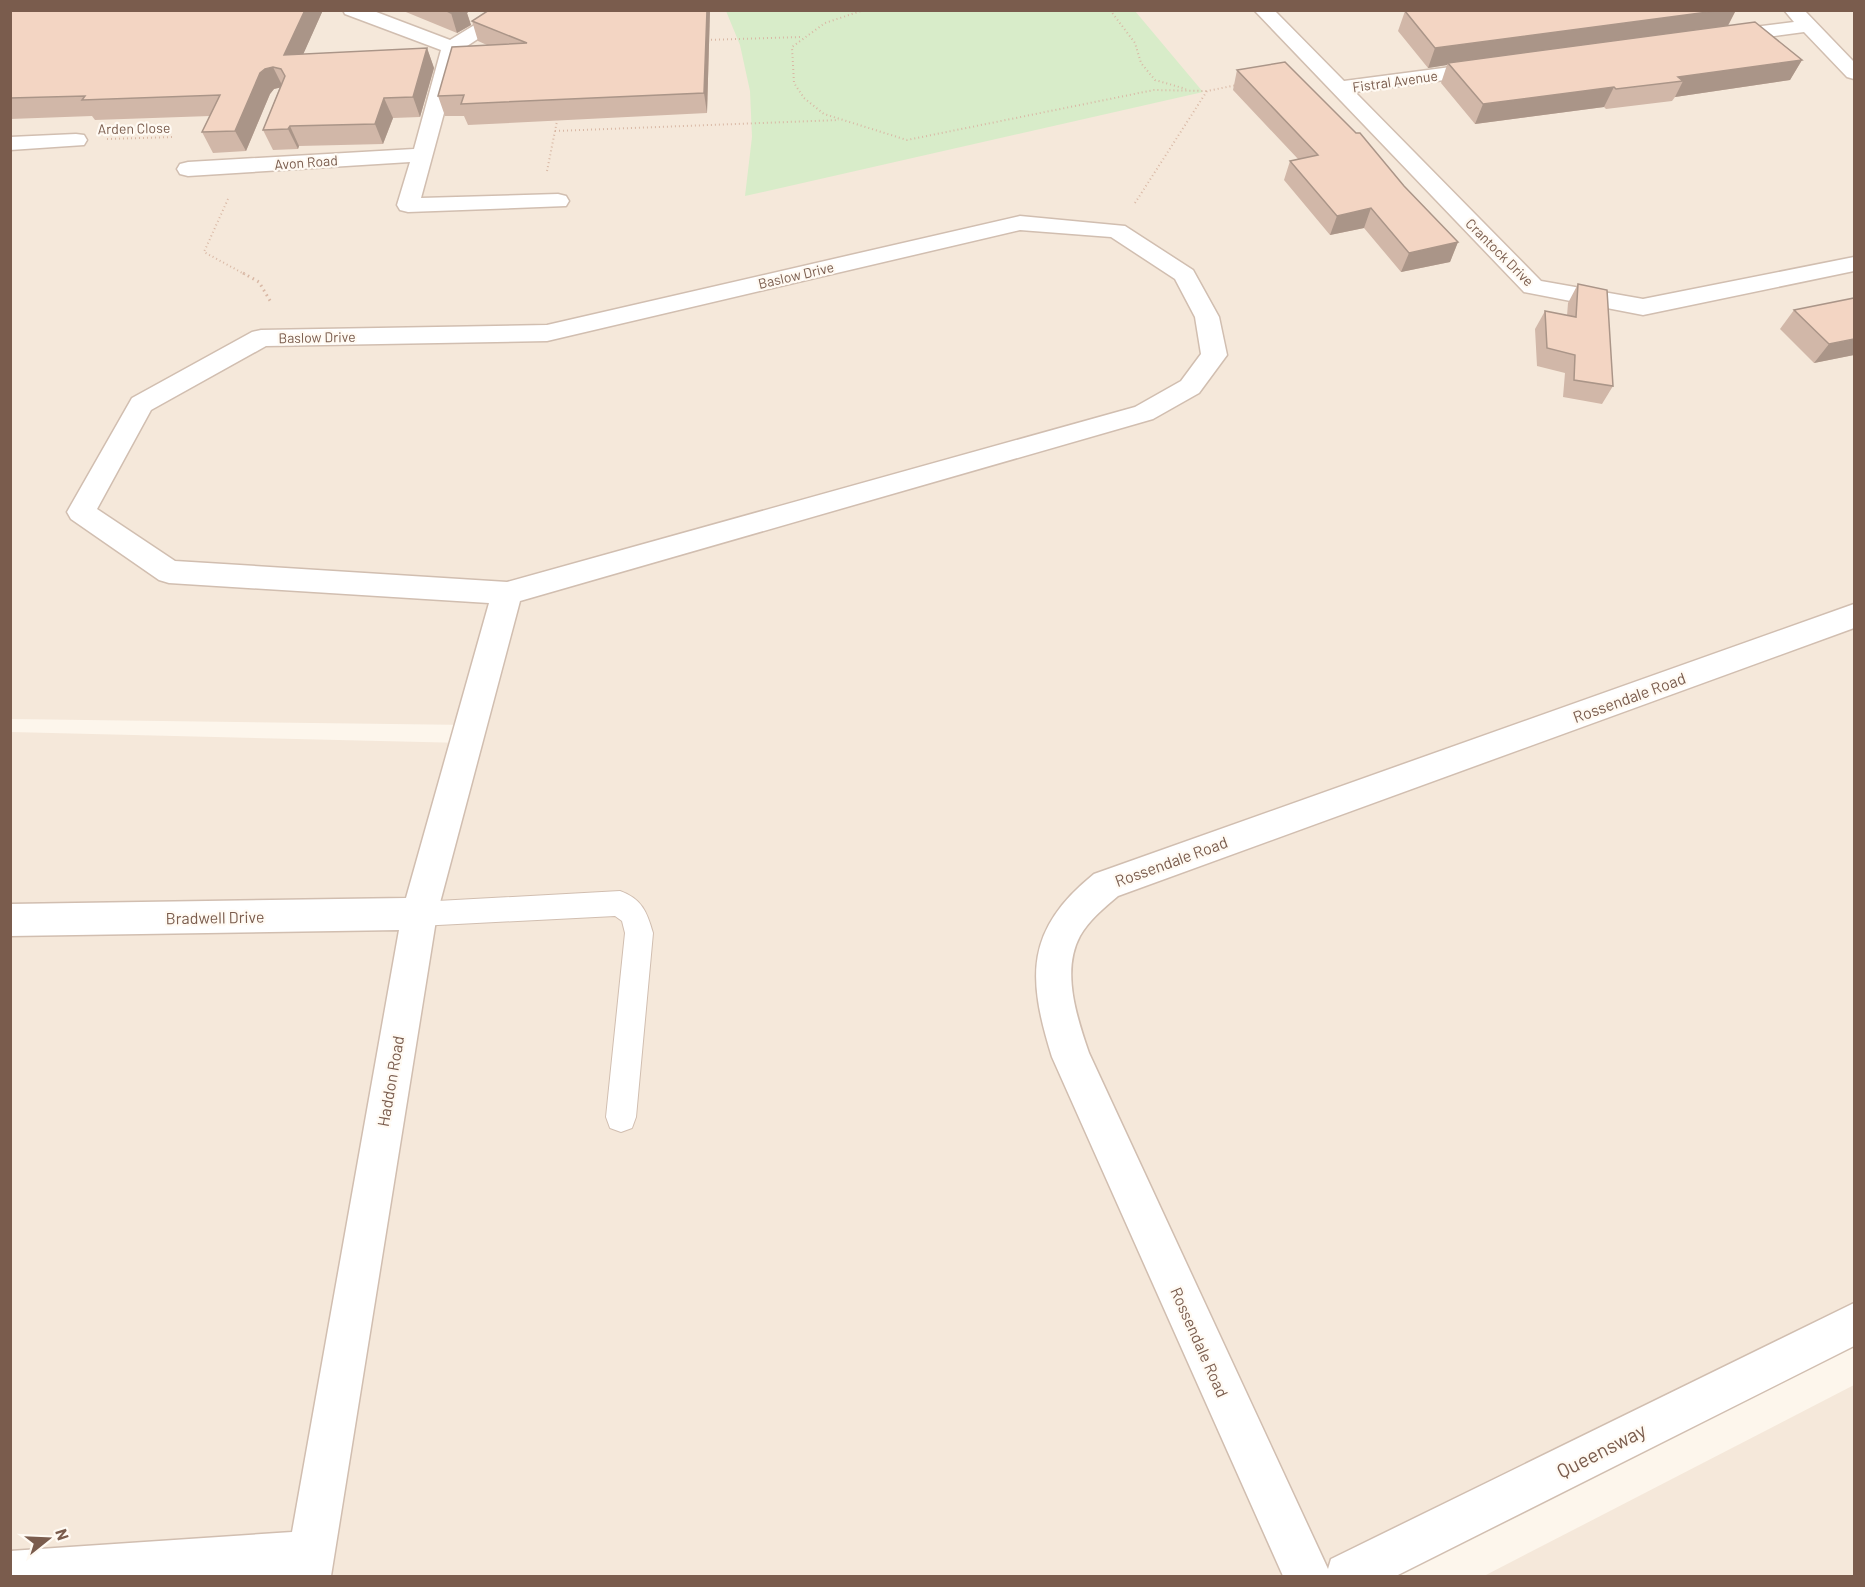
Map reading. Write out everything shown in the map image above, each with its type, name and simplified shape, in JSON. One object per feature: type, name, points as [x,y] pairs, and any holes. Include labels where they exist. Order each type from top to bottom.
[{"type":"street","points":[[352,10],[452,47]]},
{"type":"street","points":[[513,10],[452,47],[408,205],[558,201]]},
{"type":"street","name":"Crantock Drive","points":[[1263,10],[1533,287],[1643,307],[1854,264]]},
{"type":"street","points":[[1792,10],[1854,72]]},
{"type":"street","points":[[1702,40],[1807,26]]},
{"type":"street","name":"Fistral Avenue","points":[[1339,88],[1503,66]]},
{"type":"street","points":[[10,144],[76,140]]},
{"type":"street","points":[[254,165],[262,145]]},
{"type":"street","name":"Avon Road","points":[[188,169],[423,154]]},
{"type":"street","name":"Baslow Drive","points":[[1020,223],[1117,231],[1185,275],[1207,317],[1214,355],[1190,387],[1144,413],[507,593],[169,572],[81,512],[141,404],[261,338],[293,338],[547,333],[1020,223]]},
{"type":"street","name":"Haddon Road","points":[[308,1565],[419,914],[507,593]]},
{"type":"street","name":"Rossendale Road","points":[[1307,1576],[1071,1057],[1059,1023],[1053,991],[1053,968],[1057,949],[1069,921],[1085,900],[1106,885],[1854,616]]},
{"type":"street","name":"Bradwell Drive","points":[[10,920],[419,914]]},
{"type":"street","name":"Queensway","points":[[1348,1576],[1854,1324]]},
{"type":"street","points":[[10,1574],[308,1565]]},
{"type":"lane","points":[[419,914],[620,903],[634,914],[639,933],[621,1117]]},
{"type":"path","points":[[864,10],[836,16],[803,37],[792,47],[794,83],[804,98],[824,114],[907,140],[1154,90],[1207,91],[1240,84]]},
{"type":"path","points":[[1110,10],[1135,43],[1141,63],[1155,80],[1186,89],[1207,91]]},
{"type":"path","points":[[699,41],[803,37]]},
{"type":"path","points":[[1117,231],[1207,91]]},
{"type":"path","points":[[558,201],[564,173],[547,174],[559,110]]},
{"type":"path","points":[[555,131],[843,120]]},
{"type":"path","name":"Arden Close","points":[[76,140],[204,136],[188,169]]},
{"type":"path","points":[[230,194],[204,252],[259,282],[293,338]]},
{"type":"shaded area","points":[[11,11],[1854,11],[1854,1324],[1348,1576],[11,1576],[11,732],[465,743],[470,725],[11,719]]},
{"type":"shaded area","points":[[1854,1385],[1854,1576],[1484,1576]]},
{"type":"green space","points":[[726,11],[1135,11],[1203,92],[745,196],[752,137],[750,91],[740,45]]},
{"type":"building","points":[[10,10],[305,10],[284,55],[427,48],[413,97],[384,98],[375,124],[290,126],[288,129],[263,130],[285,76],[281,69],[273,67],[260,73],[235,131],[202,132],[220,95],[82,100],[85,96],[10,98]]},
{"type":"building","points":[[489,10],[707,10],[704,93],[461,104],[464,95],[438,96],[452,47],[527,43],[472,21]]},
{"type":"building","points":[[1723,10],[1435,48],[1405,11]]},
{"type":"building","points":[[1755,22],[1802,60],[1678,77],[1683,81],[1616,89],[1614,87],[1483,104],[1448,63]]},
{"type":"building","points":[[1285,62],[1356,133],[1360,133],[1404,186],[1458,242],[1409,253],[1371,208],[1337,216],[1290,161],[1318,155],[1237,70]]},
{"type":"building","points":[[1578,284],[1607,290],[1613,386],[1574,380],[1575,355],[1547,348],[1545,311],[1576,317]]},
{"type":"building","points":[[1854,298],[1854,339],[1829,344],[1794,310]]}]
